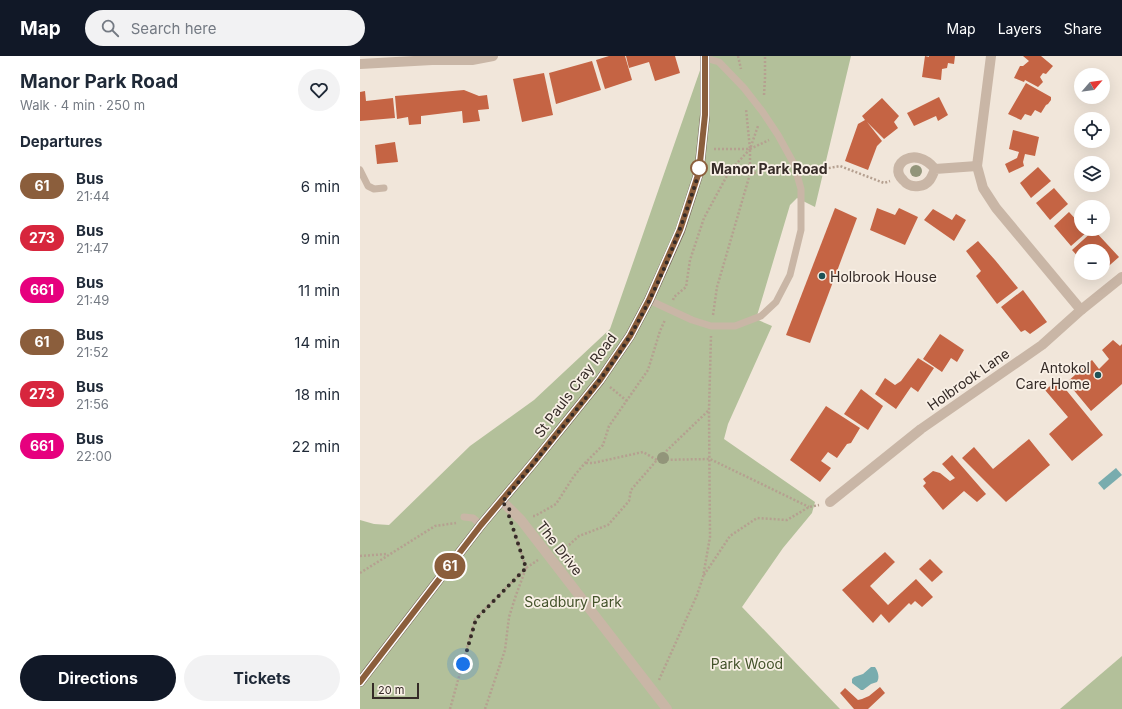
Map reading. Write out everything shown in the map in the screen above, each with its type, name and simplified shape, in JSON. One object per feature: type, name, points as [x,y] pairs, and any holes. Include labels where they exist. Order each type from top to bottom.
[{"type":"main road","name":"St Pauls Cray Road","points":[[360,682],[478,523],[502,502],[600,380],[630,336],[649,300],[680,230],[699,172],[705,115],[706,57]]},
{"type":"street","points":[[360,64],[432,58],[472,60],[493,56]]},
{"type":"street","points":[[990,56],[977,166],[983,188],[996,208],[1082,310]]},
{"type":"street","points":[[910,157],[922,158],[930,163],[935,169],[932,179],[923,186],[915,186],[906,183],[899,177],[898,170],[901,162],[910,157]]},
{"type":"street","points":[[935,169],[977,166]]},
{"type":"street","name":"Holbrook Lane","points":[[830,502],[920,429],[1042,344],[1122,277]]},
{"type":"street","name":"The Drive","points":[[502,502],[515,515],[667,709]]},
{"type":"lane","points":[[649,300],[692,320],[711,326],[735,326],[761,316],[776,302],[790,275],[801,230],[801,189],[794,164],[778,135],[744,88],[719,62],[706,57]]},
{"type":"lane","points":[[360,170],[368,186],[374,189],[384,188]]},
{"type":"lane","points":[[464,517],[473,518],[478,523]]},
{"type":"path","points":[[654,692],[697,595],[703,577],[710,537],[709,410],[711,326],[717,287],[750,174],[750,149],[744,88],[738,56]]},
{"type":"path","points":[[515,515],[535,516],[556,504],[574,476],[603,445],[609,426],[648,370],[660,331],[674,297],[686,287],[690,260],[704,218],[729,172],[750,149],[778,135]]},
{"type":"path","points":[[702,149],[750,149]]},
{"type":"path","points":[[824,169],[840,166],[884,184],[899,177]]},
{"type":"path","points":[[600,380],[627,401]]},
{"type":"path","points":[[670,447],[709,410]]},
{"type":"path","points":[[585,463],[592,463],[643,452],[657,460],[710,459],[809,507]]},
{"type":"path","points":[[590,458],[592,463]]},
{"type":"path","points":[[703,577],[730,536],[757,518],[787,520],[809,507],[830,502]]},
{"type":"path","points":[[360,573],[388,554],[435,526],[473,522],[478,523]]},
{"type":"path","points":[[450,709],[476,619],[526,568],[514,531]]},
{"type":"path","points":[[360,556],[388,554]]},
{"type":"green space","points":[[705,56],[851,56],[815,207],[797,198],[790,205],[756,319],[772,326],[728,424],[724,439],[815,502],[812,513],[783,548],[742,607],[840,709],[360,709],[360,520],[374,524],[389,525],[470,446],[534,400],[610,329]]},
{"type":"green space","points":[[1122,656],[1122,709],[1060,709]]},
{"type":"water","points":[[1116,468],[1122,475],[1104,490],[1098,483]]},
{"type":"water","points":[[871,667],[875,667],[878,674],[878,680],[877,682],[861,690],[852,683],[852,679],[863,674]]},
{"type":"building","points":[[609,56],[625,56],[632,80],[605,89],[596,60]]},
{"type":"building","points":[[626,56],[675,56],[680,73],[655,81],[649,62],[629,68]]},
{"type":"building","points":[[925,56],[955,56],[954,64],[948,63],[947,68],[942,69],[941,80],[922,77]]},
{"type":"building","points":[[1023,56],[1041,56],[1053,66],[1046,74],[1043,73],[1040,77],[1043,82],[1038,87],[1025,80],[1024,82],[1014,78],[1020,66],[1023,66],[1029,61]]},
{"type":"building","points":[[592,61],[601,90],[556,104],[549,73]]},
{"type":"building","points":[[544,73],[553,115],[522,122],[513,79]]},
{"type":"building","points":[[1026,83],[1051,97],[1051,100],[1041,113],[1035,110],[1031,116],[1025,114],[1021,120],[1008,114]]},
{"type":"building","points":[[464,90],[479,96],[487,95],[489,109],[478,110],[480,121],[463,123],[462,111],[421,116],[421,124],[409,125],[408,117],[397,119],[395,96]]},
{"type":"building","points":[[365,91],[366,101],[393,98],[395,118],[360,121],[360,92]]},
{"type":"building","points":[[939,97],[948,115],[938,121],[936,116],[914,126],[907,113]]},
{"type":"building","points":[[882,98],[899,116],[894,122],[898,128],[884,139],[867,122],[882,141],[877,146],[868,170],[845,161],[858,124],[865,120],[862,116]]},
{"type":"building","points":[[1013,130],[1039,137],[1035,156],[1025,154],[1023,162],[1024,166],[1009,173],[1005,164],[1017,158],[1019,152],[1009,149]]},
{"type":"building","points":[[395,142],[398,162],[377,164],[375,145]]},
{"type":"building","points":[[1038,167],[1051,181],[1031,198],[1020,183]]},
{"type":"building","points":[[1054,188],[1068,204],[1050,220],[1036,203]]},
{"type":"building","name":"Holbrook House","points":[[835,208],[857,218],[810,343],[786,335]]},
{"type":"building","points":[[877,208],[895,215],[899,208],[918,217],[905,245],[870,230]]},
{"type":"building","points":[[933,209],[952,220],[956,214],[966,220],[954,241],[924,220]]},
{"type":"building","points":[[1069,212],[1074,217],[1074,236],[1082,236],[1071,246],[1054,226]]},
{"type":"building","points":[[1087,236],[1100,236],[1107,244],[1079,244]]},
{"type":"building","points":[[978,241],[1018,288],[997,304],[976,276],[981,271],[966,251]]},
{"type":"building","points":[[1110,247],[1119,257],[1110,265]]},
{"type":"building","points":[[1023,290],[1047,322],[1030,334],[1025,330],[1021,332],[1001,307]]},
{"type":"building","points":[[940,334],[964,350],[957,362],[951,358],[942,372],[923,359]]},
{"type":"building","name":"Antokol Care Home","points":[[1113,340],[1120,346],[1122,344],[1122,384],[1091,411],[1067,382],[1092,360],[1099,369],[1109,359],[1102,350]]},
{"type":"building","points":[[918,358],[934,368],[918,392],[911,387],[896,409],[875,394],[885,378],[895,385],[901,381]]},
{"type":"building","points":[[1058,380],[1103,435],[1072,461],[1049,434],[1068,417],[1045,390]]},
{"type":"building","points":[[861,389],[883,406],[868,430],[844,414]]},
{"type":"building","points":[[826,406],[860,428],[851,443],[847,444],[837,458],[828,452],[821,461],[831,468],[820,482],[790,460]]},
{"type":"building","points":[[1029,439],[1050,465],[1006,502],[962,458],[974,447],[993,469]]},
{"type":"building","points":[[952,455],[986,494],[977,502],[964,491],[943,510],[923,486],[926,483],[923,479],[933,471],[940,473],[950,481],[955,478],[942,464]]},
{"type":"building","points":[[885,552],[895,562],[870,586],[888,605],[916,579],[933,597],[922,607],[915,601],[911,605],[909,603],[889,623],[881,614],[873,623],[842,590]]},
{"type":"building","points":[[930,559],[943,572],[932,582],[919,569]]},
{"type":"building","points":[[880,687],[885,693],[868,709],[854,709],[840,693],[845,688],[858,700],[869,696]]},
{"type":"bus line","name":"61","points":[[360,682],[481,525],[502,502],[584,401],[630,336],[649,300],[675,242],[699,172],[705,115],[705,56]]},
{"type":"place","name":"Manor Park Road","points":[[699,168]]},
{"type":"place","name":"Holbrook House","points":[[822,276]]},
{"type":"place","name":"Antokol Care Home","points":[[1098,375]]},
{"type":"route","points":[[463,664],[476,619],[526,568],[509,516],[510,510],[502,502],[600,380],[630,336],[649,300],[680,230],[699,168]]},
{"type":"park label","name":"Scadbury Park","points":[[573,601]]},
{"type":"park label","name":"Park Wood","points":[[747,663]]}]
